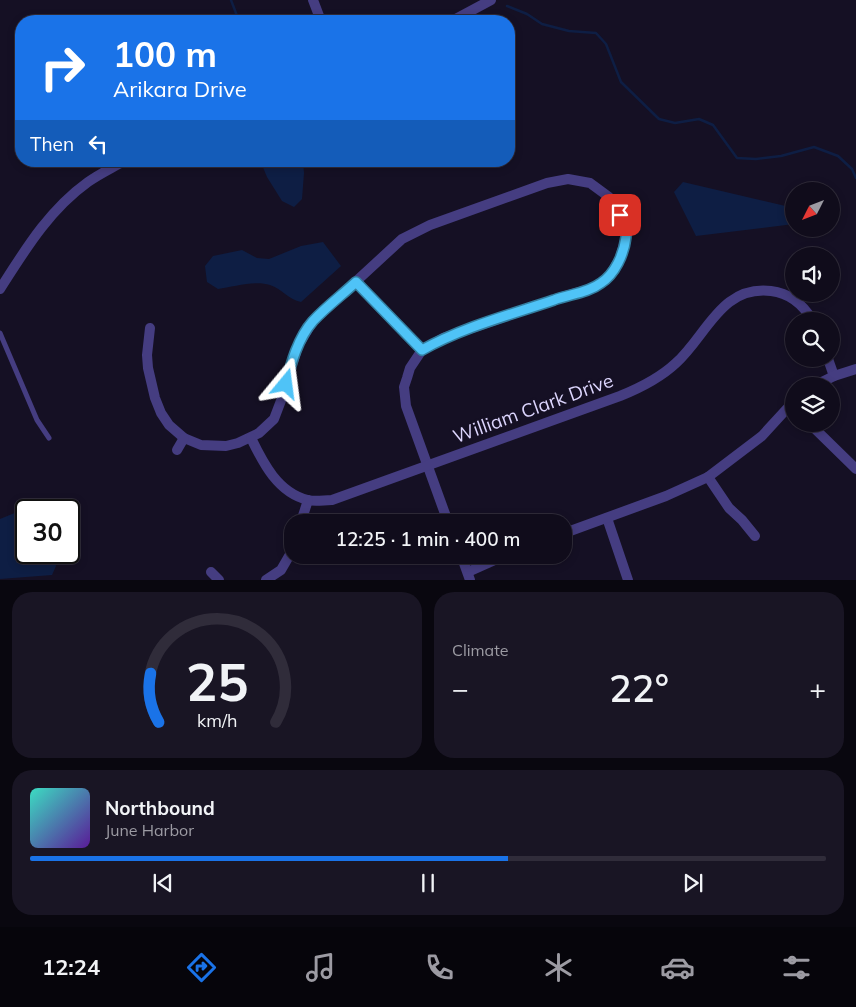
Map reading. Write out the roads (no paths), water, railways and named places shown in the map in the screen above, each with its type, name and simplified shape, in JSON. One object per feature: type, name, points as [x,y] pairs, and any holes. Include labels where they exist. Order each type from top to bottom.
[{"type":"street","points":[[314,0],[319,15]]},
{"type":"street","points":[[463,15],[491,0]]},
{"type":"street","points":[[0,289],[28,245],[52,214],[89,181],[114,167]]},
{"type":"street","points":[[150,328],[147,355],[148,368],[155,398],[161,413],[169,425],[184,438],[201,445],[238,444],[259,433],[274,419],[298,346],[313,322],[390,249],[412,232],[547,183],[568,179],[590,183],[608,197],[625,225],[626,237],[616,268],[609,277],[593,288],[443,338],[422,350],[410,368],[404,387],[406,406],[445,514]]},
{"type":"street","points":[[356,282],[422,350]]},
{"type":"street","name":"William Clark Drive","points":[[251,438],[264,464],[275,479],[290,491],[308,500],[332,500],[639,388],[675,364],[693,347],[716,314],[729,301],[742,294],[759,290],[777,292],[793,299],[808,312]]},
{"type":"street","points":[[831,367],[834,376],[856,369]]},
{"type":"street","points":[[572,530],[666,496],[708,477],[762,436],[785,412]]},
{"type":"street","points":[[818,432],[856,468]]},
{"type":"street","points":[[177,450],[184,438]]},
{"type":"street","points":[[708,477],[729,508],[755,536]]},
{"type":"street","points":[[304,514],[308,500]]},
{"type":"street","points":[[607,518],[628,580]]},
{"type":"street","points":[[266,580],[281,570],[284,564]]},
{"type":"street","points":[[464,564],[469,576],[490,564]]},
{"type":"lane","points":[[0,333],[37,420],[50,438]]},
{"type":"water","points":[[263,167],[304,167],[302,199],[294,207],[282,201]]},
{"type":"water","points":[[683,182],[785,206],[785,225],[696,236],[674,192]]},
{"type":"water","points":[[323,242],[341,266],[301,302],[270,285],[251,284],[218,289],[207,282],[205,266],[213,256],[242,250],[257,258],[269,259],[301,246]]},
{"type":"water","points":[[15,513],[15,564],[55,564],[52,575],[0,579],[0,519]]},
{"type":"waterway","points":[[231,0],[237,15]]},
{"type":"waterway","points":[[507,6],[527,14],[542,24],[569,31],[596,33],[606,44],[621,82],[659,119],[675,123],[699,119],[713,125],[737,158],[756,159],[781,156],[814,147],[838,156],[852,169],[856,178]]}]
